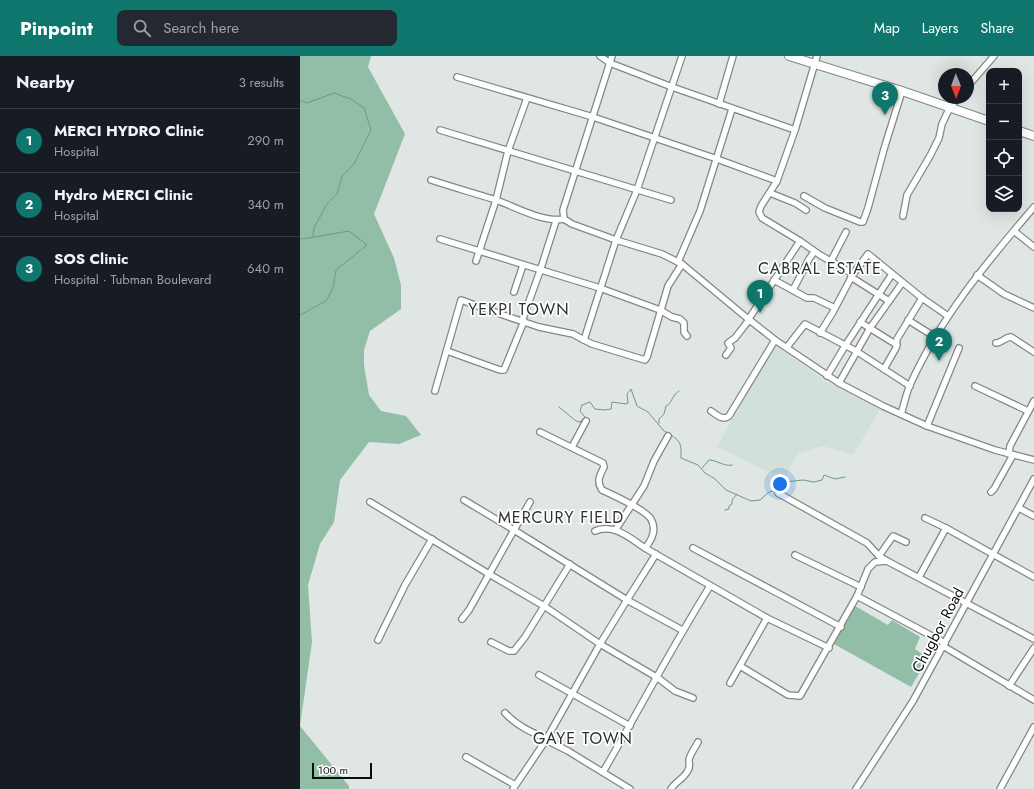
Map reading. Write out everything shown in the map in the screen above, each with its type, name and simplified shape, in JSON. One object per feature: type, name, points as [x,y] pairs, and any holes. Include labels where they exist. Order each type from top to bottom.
[{"type":"highway","points":[[789,56],[902,91],[986,120]]},
{"type":"highway","points":[[1022,132],[1034,136]]},
{"type":"street","points":[[600,56],[610,63],[672,87],[795,130]]},
{"type":"street","points":[[564,219],[563,210],[612,56]]},
{"type":"street","points":[[584,340],[616,240],[637,190],[682,56]]},
{"type":"street","points":[[719,104],[733,56]]},
{"type":"street","points":[[817,56],[795,130],[777,181],[761,206],[759,212],[762,218],[800,241],[814,252],[831,261],[889,301]]},
{"type":"street","points":[[974,79],[994,56]]},
{"type":"street","points":[[457,77],[593,117],[777,181]]},
{"type":"street","points":[[804,196],[832,210],[863,222],[902,91]]},
{"type":"street","points":[[476,261],[496,200],[508,151],[527,98]]},
{"type":"street","points":[[903,216],[907,195],[936,144],[942,124],[953,104]]},
{"type":"street","points":[[435,391],[461,300],[539,327],[573,334],[592,344],[645,360],[668,286],[680,263],[700,211],[732,109]]},
{"type":"street","points":[[440,130],[671,200]]},
{"type":"street","points":[[431,180],[496,200],[542,218],[556,220],[564,219],[572,224],[616,240],[662,254],[680,263],[775,340],[839,383],[927,426],[1011,455],[1034,460]]},
{"type":"street","points":[[770,193],[795,203],[806,210]]},
{"type":"street","points":[[900,414],[910,386],[935,337],[948,316],[977,275],[1034,207]]},
{"type":"street","points":[[447,352],[500,370],[504,370],[523,321],[556,220]]},
{"type":"street","points":[[1014,231],[1034,247]]},
{"type":"street","points":[[831,261],[846,232]]},
{"type":"street","points":[[440,240],[600,288],[660,310],[680,319],[684,323],[684,332],[688,336]]},
{"type":"street","points":[[726,355],[731,348],[728,343],[735,338],[800,241]]},
{"type":"street","points":[[793,290],[814,252]]},
{"type":"street","points":[[820,333],[852,275],[868,254],[902,283],[948,316]]},
{"type":"street","points":[[514,292],[522,265]]},
{"type":"street","points":[[827,376],[892,274]]},
{"type":"street","points":[[977,275],[1004,294],[1034,308]]},
{"type":"street","points":[[774,280],[807,298],[814,298],[835,308]]},
{"type":"street","points":[[839,383],[870,328],[902,283]]},
{"type":"street","points":[[884,368],[897,345],[897,339],[922,298]]},
{"type":"street","points":[[908,320],[935,337]]},
{"type":"street","points":[[860,322],[897,345]]},
{"type":"street","points":[[787,347],[805,324],[856,351],[910,386]]},
{"type":"street","points":[[996,343],[1000,343],[1011,337],[1034,352]]},
{"type":"street","points":[[711,411],[723,419],[729,416],[775,340]]},
{"type":"street","points":[[927,426],[959,348]]},
{"type":"street","points":[[975,386],[1028,411]]},
{"type":"street","points":[[991,492],[994,489],[1011,455],[1010,446],[1034,401]]},
{"type":"street","points":[[572,447],[586,421]]},
{"type":"street","points":[[540,432],[603,463],[604,467],[598,480],[602,490],[631,505],[651,520],[653,535],[651,541],[645,548]]},
{"type":"street","points":[[616,529],[644,486],[654,461],[668,436]]},
{"type":"street","name":"Chugbor Road","points":[[856,789],[913,700],[1034,479]]},
{"type":"street","points":[[778,493],[867,543],[879,556],[887,561],[1034,639]]},
{"type":"street","points":[[464,500],[627,600],[682,630]]},
{"type":"street","points":[[370,502],[544,606],[600,644],[658,678],[675,691],[693,698]]},
{"type":"street","points":[[462,619],[530,502]]},
{"type":"street","points":[[1019,508],[1034,516]]},
{"type":"street","points":[[925,518],[946,528],[1034,577]]},
{"type":"street","points":[[595,531],[603,528],[616,529],[645,548],[767,618],[829,648]]},
{"type":"street","points":[[918,577],[946,528]]},
{"type":"street","points":[[879,556],[893,536],[906,542]]},
{"type":"street","points":[[378,640],[405,585],[432,539]]},
{"type":"street","points":[[693,548],[840,627]]},
{"type":"street","points":[[466,757],[514,787],[547,740],[600,644],[656,554]]},
{"type":"street","points":[[795,555],[861,587]]},
{"type":"street","points":[[740,666],[788,695],[800,696],[829,648],[857,596],[868,569],[875,562],[887,561]]},
{"type":"street","points":[[491,642],[509,651],[514,651],[570,564]]},
{"type":"street","points":[[603,772],[658,678],[682,630],[710,586]]},
{"type":"street","points":[[857,596],[944,644],[1009,686],[1034,700]]},
{"type":"street","points":[[730,684],[767,618]]},
{"type":"street","points":[[1009,686],[1034,648]]},
{"type":"street","points":[[539,675],[572,695],[630,726]]},
{"type":"street","points":[[505,712],[522,728],[568,751],[630,789]]},
{"type":"street","points":[[1000,789],[1034,727]]},
{"type":"street","points":[[671,789],[674,784],[687,773],[690,766],[689,761],[691,754],[698,742]]},
{"type":"shaded area","points":[[774,345],[827,382],[880,409],[853,455],[823,446],[798,453],[784,479],[717,447]]},
{"type":"green space","points":[[300,56],[371,56],[368,67],[405,134],[374,214],[394,258],[401,285],[401,309],[370,331],[364,350],[364,365],[369,395],[381,411],[406,416],[421,435],[399,444],[369,442],[340,480],[334,522],[320,544],[308,585],[312,642],[300,726]]},
{"type":"green space","points":[[855,606],[888,625],[892,620],[920,637],[915,649],[928,658],[911,687],[834,644]]},
{"type":"green space","points":[[300,726],[349,786],[349,789],[300,789]]},
{"type":"waterway","points":[[300,100],[307,103],[334,93],[351,99],[364,108],[371,130],[354,164],[342,176],[337,194],[327,204],[314,228],[313,236]]},
{"type":"waterway","points":[[300,238],[303,239],[349,231],[367,245],[336,270],[333,288],[326,301],[300,315]]},
{"type":"waterway","points":[[559,407],[576,421],[580,422],[585,417],[580,411],[582,405],[590,402],[595,409],[611,409],[612,402],[628,403],[627,394],[631,389],[637,406],[648,412],[664,431],[668,433]]},
{"type":"waterway","points":[[659,423],[659,419],[664,414],[666,406],[679,391]]},
{"type":"waterway","points":[[671,435],[680,444],[681,458],[698,465],[705,473],[715,479],[726,490],[751,501],[760,500],[769,492],[778,490],[785,482],[803,480],[814,482],[822,480],[824,475],[835,479],[845,477]]},
{"type":"waterway","points":[[702,468],[709,460],[726,465],[732,465]]},
{"type":"waterway","points":[[725,510],[729,509],[729,506],[732,504],[732,500],[737,494]]},
{"type":"place","name":"SOS Clinic","points":[[885,115]]},
{"type":"place","name":"MERCI HYDRO Clinic","points":[[760,313]]},
{"type":"place","name":"Hydro MERCI Clinic","points":[[939,361]]},
{"type":"district","name":"CABRAL ESTATE","points":[[820,268]]},
{"type":"district","name":"YEKPI TOWN","points":[[519,309]]},
{"type":"district","name":"MERCURY FIELD","points":[[561,517]]},
{"type":"district","name":"GAYE TOWN","points":[[583,738]]}]
